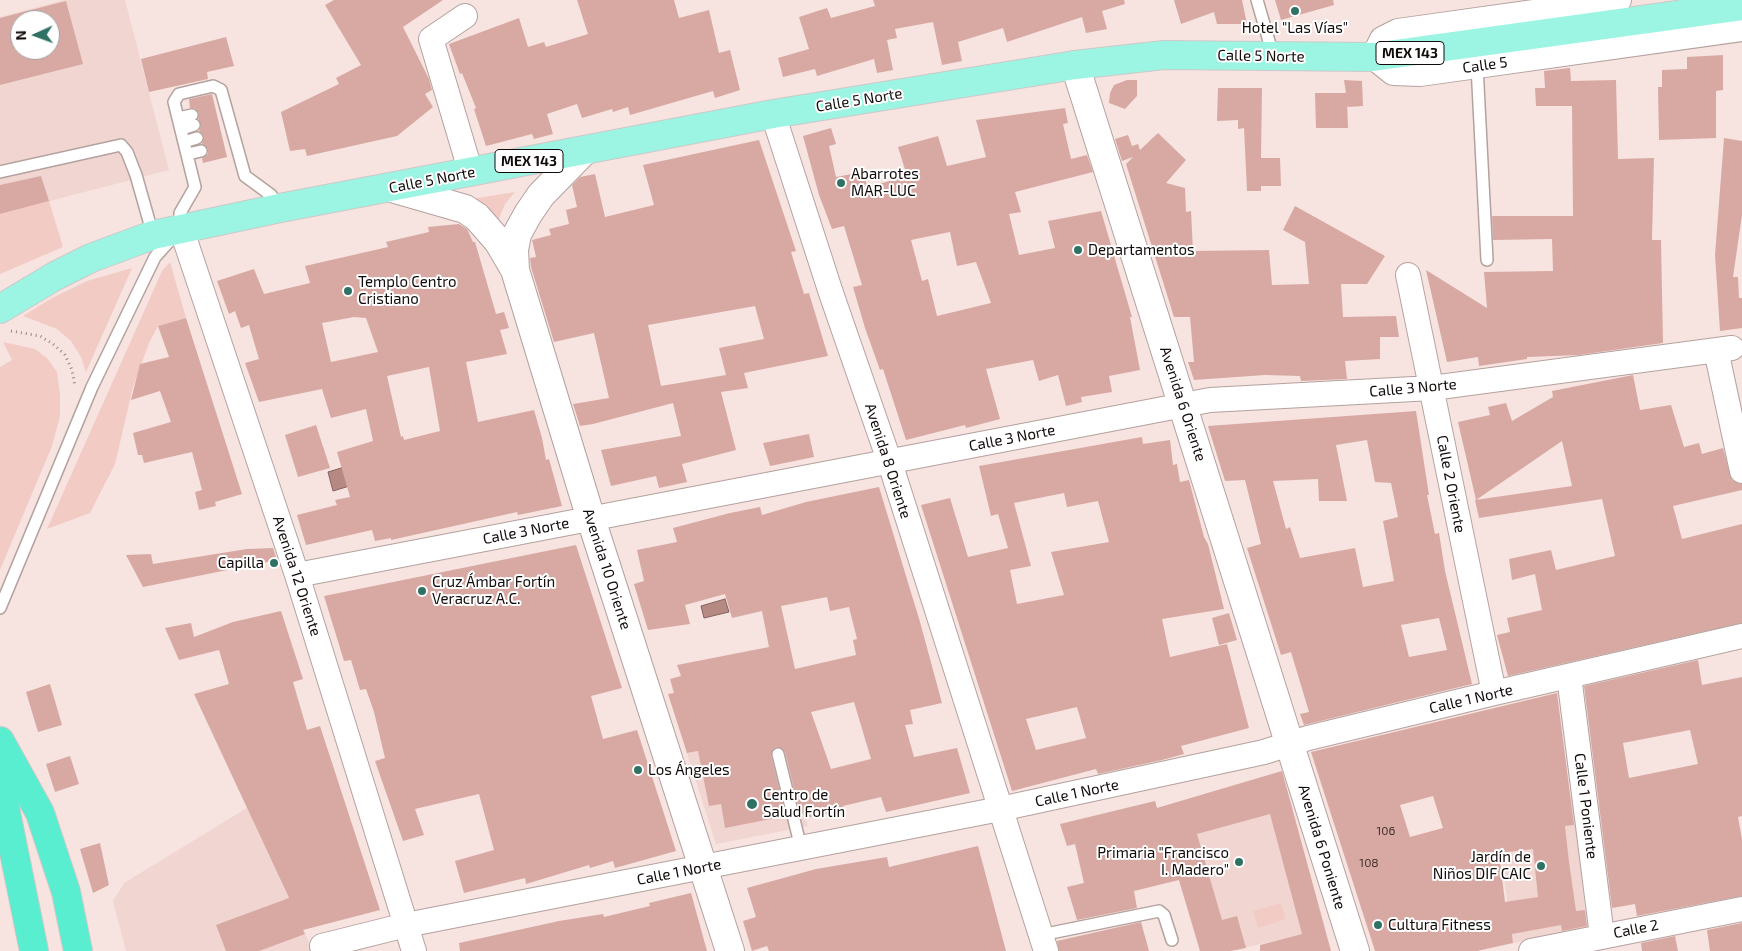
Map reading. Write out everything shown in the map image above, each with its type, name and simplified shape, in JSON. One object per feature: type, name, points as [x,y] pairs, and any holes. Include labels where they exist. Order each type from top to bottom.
[{"type":"highway","points":[[0,740],[40,813],[66,892],[78,951]]},
{"type":"highway","points":[[0,783],[34,951]]},
{"type":"main road","name":"Calle 5 Norte","points":[[4,320],[55,276],[91,258],[153,235],[280,208],[773,114],[1075,65],[1164,55],[1373,57],[1742,6]]},
{"type":"street","points":[[1373,57],[1382,39],[1398,31],[1619,0]]},
{"type":"street","points":[[465,16],[431,39],[471,173]]},
{"type":"street","name":"Calle 5","points":[[1373,57],[1393,73],[1420,74],[1742,29]]},
{"type":"street","name":"Avenida 6 Oriente","points":[[1075,65],[1290,744]]},
{"type":"street","name":"Avenida 8 Oriente","points":[[773,114],[831,293],[890,463],[1043,943]]},
{"type":"street","points":[[515,270],[514,250],[518,234],[528,214],[541,195],[584,151]]},
{"type":"street","points":[[392,188],[465,209],[477,217],[498,241],[515,270]]},
{"type":"street","name":"Avenida 12 Oriente","points":[[181,228],[297,575],[414,951]]},
{"type":"street","name":"Avenida 10 Oriente","points":[[515,270],[591,519],[730,951]]},
{"type":"street","name":"Calle 2 Oriente","points":[[1408,275],[1494,693]]},
{"type":"street","name":"Calle 3 Norte","points":[[297,575],[890,463],[1183,404],[1210,400],[1432,388],[1724,349],[1742,471]]},
{"type":"street","name":"Calle 1 Norte","points":[[322,946],[406,925],[1000,809],[1264,752],[1494,693],[1742,636]]},
{"type":"street","name":"Calle 1 Poniente","points":[[1570,676],[1602,936]]},
{"type":"street","name":"Avenida 6 Poniente","points":[[1290,744],[1355,951]]},
{"type":"street","name":"Calle 2","points":[[1531,951],[1742,910]]},
{"type":"lane","points":[[1257,0],[1273,55]]},
{"type":"lane","points":[[1478,66],[1487,260]]},
{"type":"lane","points":[[0,608],[77,421],[155,257],[181,228],[180,213],[195,187],[174,102],[179,94],[213,86],[221,90],[220,107],[226,131],[245,176],[271,195],[280,208]]},
{"type":"lane","points":[[180,123],[193,120]]},
{"type":"lane","points":[[184,142],[197,138]]},
{"type":"lane","points":[[0,172],[121,146],[128,152],[153,235]]},
{"type":"lane","points":[[188,154],[201,151]]},
{"type":"lane","points":[[778,754],[801,848]]},
{"type":"lane","points":[[1043,943],[1159,911],[1164,915],[1172,940]]},
{"type":"path","points":[[4,320],[21,331],[40,336],[65,355],[72,370],[77,393],[77,421]]},
{"type":"shaded area","points":[[64,0],[125,0],[169,170],[0,214],[0,17],[10,14],[10,60],[60,60],[60,10],[26,10]]},
{"type":"shaded area","points":[[515,192],[505,204],[497,223],[471,199]]},
{"type":"shaded area","points":[[49,201],[63,247],[0,274],[0,214]]},
{"type":"shaded area","points":[[170,262],[186,318],[158,326],[149,343],[133,387],[115,464],[90,513],[47,529],[162,271]]},
{"type":"shaded area","points":[[132,268],[86,372],[81,357],[71,341],[57,329],[23,316],[52,298],[87,281]]},
{"type":"shaded area","points":[[3,342],[35,349],[47,358],[57,372],[60,416],[52,446],[0,570],[0,367],[12,360]]},
{"type":"shaded area","points":[[351,465],[356,484],[333,491],[328,472]]},
{"type":"shaded area","points":[[725,599],[729,612],[704,618],[701,606]]},
{"type":"shaded area","name":"Centro de Salud Fortín","points":[[777,737],[808,826],[716,844],[687,753]]},
{"type":"shaded area","name":"Primaria \"Francisco I. Madero\"","points":[[1282,771],[1325,929],[1230,951],[1200,951],[1157,808]]},
{"type":"shaded area","name":"Jardín de Niños DIF CAIC","points":[[1573,795],[1587,930],[1513,943],[1495,811]]},
{"type":"shaded area","points":[[247,808],[313,951],[126,951],[113,901],[124,883]]},
{"type":"shaded area","points":[[1281,903],[1286,919],[1258,928],[1253,911]]},
{"type":"building","points":[[334,0],[443,0],[403,27],[429,79],[432,90],[425,94],[433,107],[397,136],[307,156],[305,149],[290,151],[281,112],[339,84],[336,78],[361,65],[325,5]]},
{"type":"building","points":[[577,0],[674,0],[679,18],[709,10],[719,53],[730,50],[740,90],[715,98],[713,91],[630,115],[628,107],[613,112],[612,109],[582,118],[577,104],[547,114],[553,134],[534,139],[532,134],[486,146],[474,109],[476,108],[462,73],[460,74],[449,44],[519,18],[528,47],[544,42],[546,47],[588,34]]},
{"type":"building","points":[[873,0],[1124,0],[1125,4],[1102,11],[1107,29],[1086,33],[1082,17],[1007,42],[1003,28],[958,42],[962,61],[942,65],[933,22],[895,29],[897,38],[887,40],[893,70],[877,73],[874,59],[817,76],[815,69],[783,77],[778,58],[809,49],[799,17],[827,8],[831,18],[875,6]]},
{"type":"building","points":[[1174,0],[1242,0],[1247,24],[1217,24],[1214,12],[1181,24]]},
{"type":"building","name":"Hotel \"Las Vías\"","points":[[1275,0],[1333,0],[1334,5],[1281,20]]},
{"type":"building","points":[[66,1],[83,64],[0,85],[0,18],[10,15],[10,60],[60,60],[60,10],[31,10]]},
{"type":"building","points":[[226,37],[234,66],[207,72],[208,79],[149,92],[141,59]]},
{"type":"building","points":[[1723,55],[1723,90],[1716,91],[1716,138],[1659,140],[1658,87],[1662,87],[1662,70],[1687,69],[1687,57]]},
{"type":"building","points":[[1570,68],[1571,81],[1616,80],[1618,159],[1654,158],[1652,240],[1661,240],[1663,343],[1579,355],[1527,357],[1527,359],[1479,366],[1478,357],[1447,362],[1426,270],[1487,308],[1484,272],[1553,271],[1552,239],[1493,240],[1492,216],[1573,216],[1572,106],[1536,106],[1535,88],[1545,88],[1544,71]]},
{"type":"building","points":[[1127,80],[1137,80],[1137,96],[1125,109],[1109,103],[1110,93],[1114,85]]},
{"type":"building","points":[[1344,80],[1362,81],[1363,106],[1347,107],[1348,128],[1316,128],[1315,93],[1346,93]]},
{"type":"building","points":[[1218,88],[1262,88],[1261,158],[1280,158],[1281,186],[1261,186],[1261,191],[1247,191],[1244,128],[1238,129],[1238,120],[1217,121]]},
{"type":"building","points":[[212,94],[227,157],[203,163],[202,158],[208,154],[208,149],[202,144],[204,136],[199,131],[201,126],[198,119],[199,113],[195,108],[190,108],[189,99]]},
{"type":"building","points":[[1065,108],[1068,123],[1063,124],[1071,159],[1087,155],[1093,172],[1015,192],[1021,212],[1009,214],[1019,255],[1055,248],[1048,221],[1101,211],[1132,317],[1130,317],[1140,370],[1109,376],[1112,392],[1081,397],[1082,402],[1066,406],[1058,375],[1039,381],[1033,360],[986,369],[1000,419],[966,428],[965,425],[906,440],[883,369],[880,370],[865,328],[853,287],[862,285],[844,226],[832,229],[819,195],[803,136],[831,128],[836,144],[829,146],[836,177],[862,172],[868,187],[907,176],[898,147],[938,136],[947,166],[986,157],[976,120]],"holes":[[[950,232],[957,266],[976,262],[991,303],[937,316],[928,279],[922,281],[911,240]]]},
{"type":"building","points":[[1158,133],[1186,160],[1166,183],[1185,188],[1186,212],[1191,211],[1193,251],[1269,250],[1272,285],[1309,284],[1305,242],[1283,230],[1295,206],[1385,256],[1367,284],[1341,284],[1343,317],[1396,316],[1399,337],[1380,337],[1380,359],[1345,361],[1347,379],[1301,381],[1300,376],[1265,375],[1194,380],[1188,362],[1194,362],[1190,317],[1174,317],[1126,164],[1133,157],[1122,161],[1115,139],[1128,135],[1132,146],[1138,144],[1140,150]]},
{"type":"building","points":[[1724,138],[1742,141],[1742,215],[1733,277],[1738,277],[1739,298],[1742,298],[1742,328],[1720,331],[1715,255]]},
{"type":"building","points":[[759,140],[796,251],[791,252],[804,294],[809,293],[828,356],[744,373],[748,388],[721,392],[736,450],[682,464],[687,482],[659,488],[656,476],[611,486],[601,450],[681,436],[673,403],[580,426],[573,404],[609,398],[594,333],[554,342],[531,267],[530,258],[536,257],[532,240],[551,235],[549,229],[569,224],[566,210],[577,207],[572,185],[580,177],[595,174],[605,217],[654,205],[643,165]],"holes":[[[755,306],[764,339],[719,348],[726,375],[661,386],[648,325]]]},
{"type":"building","points":[[41,176],[49,201],[0,214],[0,185]]},
{"type":"building","points":[[459,224],[467,229],[473,242],[475,242],[496,314],[504,312],[509,328],[500,330],[507,354],[466,362],[478,422],[534,410],[546,460],[549,459],[562,506],[518,515],[517,512],[391,540],[391,538],[375,541],[372,530],[306,545],[297,515],[337,505],[335,500],[350,497],[337,452],[373,441],[366,409],[331,418],[322,389],[259,402],[245,363],[259,359],[249,325],[241,328],[235,311],[229,314],[217,281],[254,269],[264,294],[310,283],[305,266],[388,247],[386,242],[429,232],[428,227]],"holes":[[[354,317],[366,318],[378,352],[331,362],[322,323]],[[429,367],[440,431],[404,440],[403,436],[401,437],[387,376]]]},
{"type":"building","points":[[186,318],[242,494],[215,502],[216,506],[199,510],[195,492],[202,490],[192,452],[144,463],[142,455],[138,455],[133,433],[171,422],[160,391],[131,400],[140,364],[169,357],[158,326]]},
{"type":"building","points":[[1633,375],[1640,410],[1671,405],[1684,447],[1699,443],[1702,454],[1723,448],[1732,480],[1742,484],[1742,490],[1673,506],[1682,539],[1742,524],[1742,623],[1508,676],[1497,635],[1510,632],[1507,618],[1542,610],[1535,574],[1512,580],[1509,559],[1551,550],[1556,570],[1615,556],[1602,499],[1479,518],[1458,422],[1490,415],[1488,407],[1506,403],[1512,421],[1553,397],[1552,391]],"holes":[[[1562,441],[1572,486],[1476,500]]]},
{"type":"building","points":[[1416,411],[1429,495],[1427,495],[1435,534],[1439,533],[1445,571],[1472,684],[1304,725],[1300,714],[1309,712],[1291,652],[1281,655],[1247,548],[1261,544],[1245,480],[1225,481],[1208,426]],"holes":[[[1367,440],[1375,482],[1391,483],[1398,517],[1383,521],[1394,581],[1363,587],[1355,548],[1300,558],[1290,527],[1286,529],[1273,481],[1318,479],[1319,501],[1347,501],[1336,445]],[[1439,618],[1447,650],[1409,657],[1401,625]]]},
{"type":"building","points":[[316,425],[330,468],[298,477],[285,435]]},
{"type":"building","points":[[809,434],[814,457],[770,466],[763,443]]},
{"type":"building","points":[[1142,437],[1143,444],[1170,440],[1173,465],[1177,464],[1180,482],[1189,480],[1204,537],[1208,544],[1224,609],[1162,619],[1170,657],[1227,644],[1249,728],[1181,746],[1184,754],[1162,760],[1098,774],[1096,769],[1012,791],[921,505],[950,498],[968,557],[1008,548],[998,514],[991,516],[979,466]],"holes":[[[1064,493],[1067,507],[1098,501],[1109,542],[1051,552],[1064,595],[1017,604],[1010,570],[1031,566],[1014,503]],[[1077,707],[1086,738],[1036,750],[1026,719]]]},
{"type":"building","points":[[879,487],[920,622],[942,703],[910,710],[913,724],[905,725],[914,757],[957,748],[970,793],[886,812],[881,797],[843,806],[844,811],[805,818],[803,813],[800,813],[785,752],[777,747],[773,749],[771,756],[786,816],[725,828],[721,804],[709,806],[698,751],[687,753],[668,694],[674,693],[670,679],[681,676],[677,665],[769,647],[762,611],[732,618],[725,594],[685,605],[690,624],[648,630],[634,584],[644,581],[637,550],[677,542],[673,528],[760,507],[762,515],[806,502]],"holes":[[[827,597],[830,611],[849,607],[857,639],[853,640],[856,655],[795,669],[781,606]],[[854,702],[871,759],[831,769],[811,712]]]},
{"type":"building","points":[[576,545],[622,688],[591,696],[603,739],[637,730],[676,851],[615,868],[613,861],[590,868],[589,865],[526,884],[525,878],[464,893],[455,861],[494,850],[479,794],[415,809],[424,835],[403,841],[375,761],[385,758],[374,712],[366,689],[360,690],[351,660],[344,661],[324,596]]},
{"type":"building","points":[[273,548],[277,560],[143,587],[126,555],[151,554],[153,564],[247,549]]},
{"type":"building","points":[[281,611],[303,679],[293,682],[307,730],[320,726],[380,910],[303,930],[305,934],[259,951],[226,951],[216,925],[289,898],[194,694],[229,684],[219,650],[179,660],[165,628],[191,623],[194,637],[233,622]]},
{"type":"building","points":[[1229,613],[1237,640],[1219,645],[1212,618]]},
{"type":"building","points":[[1698,660],[1702,685],[1742,677],[1742,816],[1738,817],[1742,839],[1742,896],[1637,916],[1635,904],[1612,908],[1584,686]],"holes":[[[1690,730],[1698,764],[1629,778],[1623,743]]]},
{"type":"building","points":[[50,684],[62,725],[38,732],[26,692]]},
{"type":"building","points":[[1557,693],[1574,825],[1565,826],[1569,862],[1576,911],[1585,910],[1587,926],[1562,931],[1561,925],[1512,934],[1513,943],[1477,951],[1375,951],[1311,752]],"holes":[[[1433,796],[1443,828],[1410,837],[1400,805]],[[1533,849],[1538,897],[1505,902],[1499,853]]]},
{"type":"building","points":[[70,756],[79,784],[55,792],[46,764]]},
{"type":"building","points":[[1282,771],[1331,951],[1260,951],[1260,945],[1302,934],[1270,814],[1197,834],[1222,920],[1237,916],[1246,948],[1230,951],[1200,951],[1179,880],[1134,891],[1137,908],[1077,920],[1067,887],[1084,883],[1075,844],[1067,846],[1060,824],[1155,801],[1157,808]]},
{"type":"building","points":[[100,843],[109,885],[93,893],[80,849]]},
{"type":"building","points":[[978,846],[1006,951],[769,951],[767,946],[752,951],[743,921],[756,917],[747,888],[816,869],[887,857],[889,867]]},
{"type":"building","points":[[691,893],[707,951],[460,951],[459,943],[559,921],[603,914],[604,917],[650,906],[649,903]]},
{"type":"building","points":[[1141,922],[1149,951],[1059,951],[1057,941]]},
{"type":"building","points":[[1742,923],[1742,951],[1710,951],[1707,930]]},
{"type":"building","points":[[1675,936],[1678,951],[1642,951],[1641,943]]},
{"type":"place","name":"Hotel \"Las Vías\"","points":[[1295,11]]},
{"type":"place","name":"Abarrotes MAR-LUC","points":[[841,183]]},
{"type":"place","name":"Departamentos","points":[[1078,250]]},
{"type":"place","name":"Templo Centro Cristiano","points":[[348,291]]},
{"type":"place","name":"Capilla","points":[[274,563]]},
{"type":"place","name":"Cruz Ámbar Fortín Veracruz A.C.","points":[[422,591]]},
{"type":"place","name":"Los Ángeles","points":[[638,770]]},
{"type":"place","name":"Centro de Salud Fortín","points":[[752,804]]},
{"type":"place","name":"Primaria \"Francisco I. Madero\"","points":[[1239,862]]},
{"type":"place","name":"Jardín de Niños DIF CAIC","points":[[1541,866]]},
{"type":"place","name":"Cultura Fitness","points":[[1378,925]]}]
